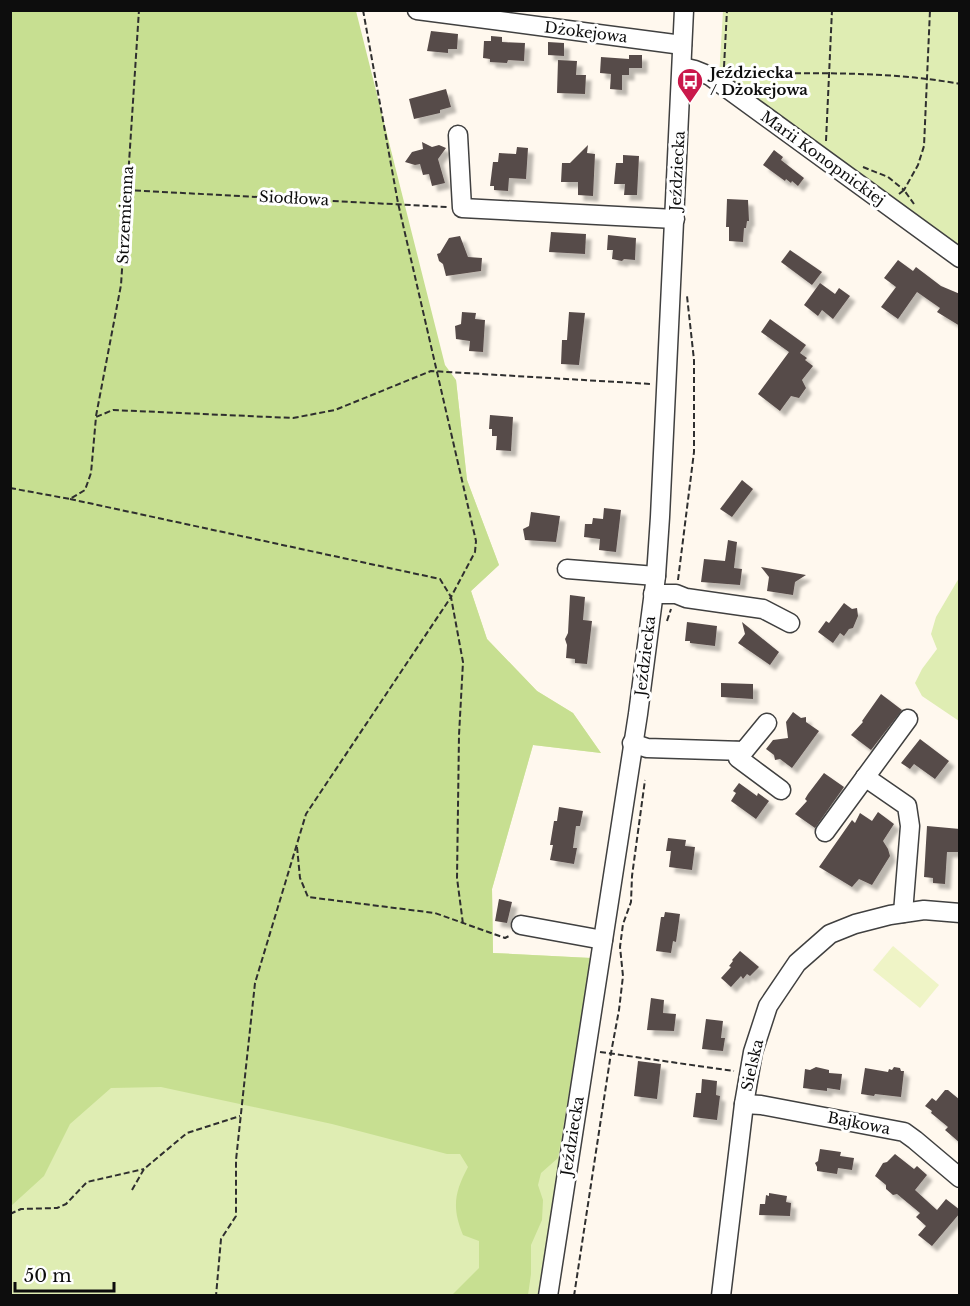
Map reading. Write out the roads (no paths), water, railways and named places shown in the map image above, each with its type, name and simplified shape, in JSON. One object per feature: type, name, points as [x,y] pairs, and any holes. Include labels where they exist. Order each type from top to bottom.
[{"type":"street","name":"Dżokejowa","points":[[417,10],[682,45]]},
{"type":"street","name":"Jeździecka","points":[[548,1296],[603,940],[654,585],[660,517],[684,10]]},
{"type":"street","name":"Marii Konopnickiej","points":[[682,67],[710,76],[960,258]]},
{"type":"street","points":[[458,135],[462,208],[675,219]]},
{"type":"street","points":[[567,569],[654,585],[686,598],[763,609],[790,623]]},
{"type":"street","points":[[825,832],[908,719]]},
{"type":"street","points":[[632,743],[646,748],[744,751],[767,723]]},
{"type":"street","points":[[736,751],[738,758],[781,790]]},
{"type":"street","points":[[866,777],[907,806],[910,826],[903,913]]},
{"type":"street","name":"Sielska","points":[[722,1296],[744,1104],[753,1052],[768,1006],[797,963],[830,934],[855,924],[903,913],[924,910],[960,913]]},
{"type":"street","points":[[529,926],[603,940]]},
{"type":"street","name":"Bajkowa","points":[[744,1104],[904,1132],[960,1178]]},
{"type":"place","name":"Jeździecka / Dżokejowa","points":[[690,104]]}]
